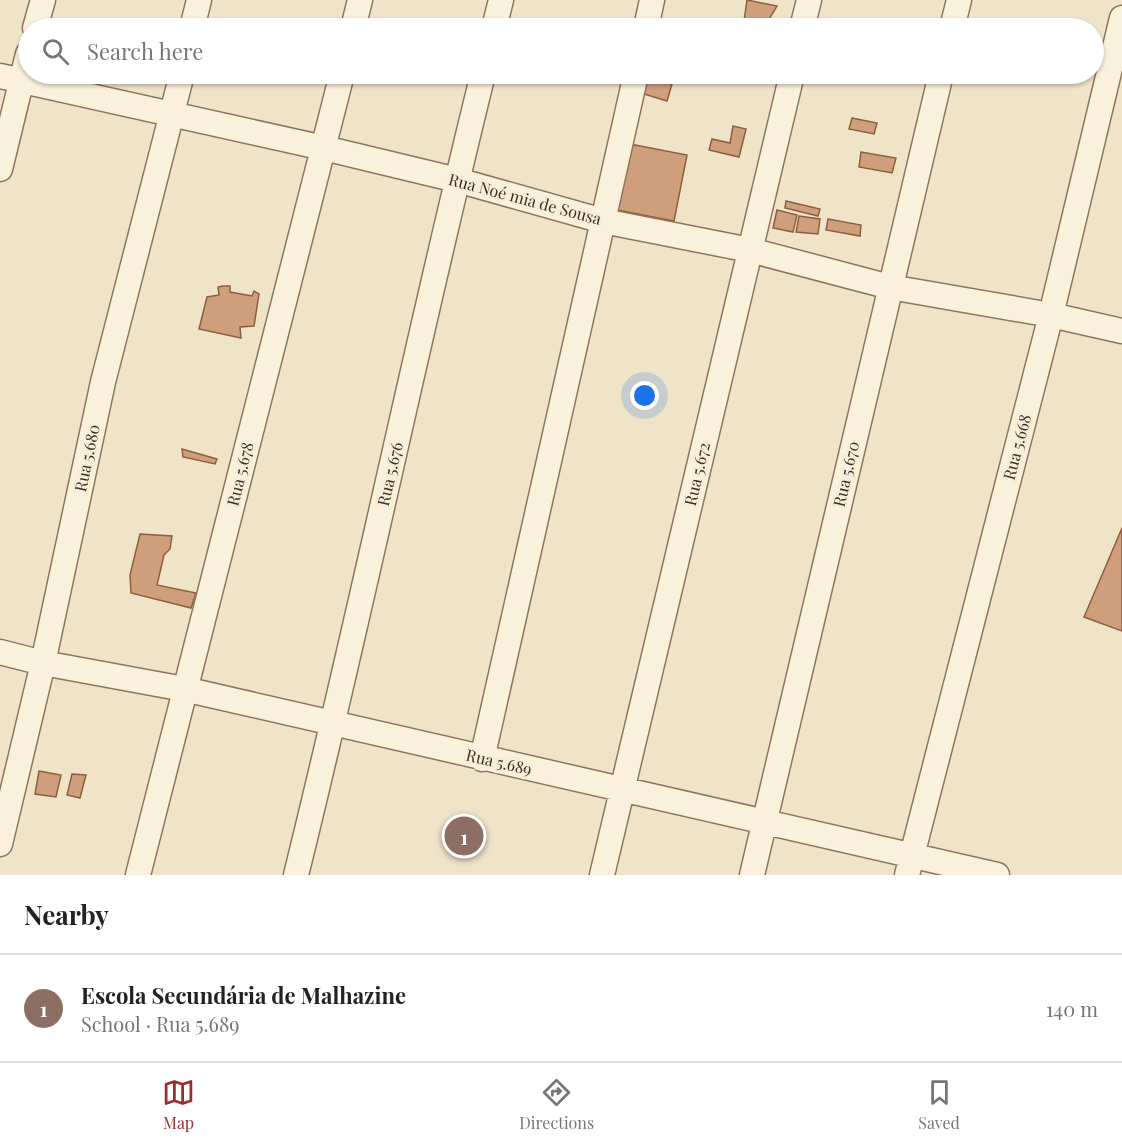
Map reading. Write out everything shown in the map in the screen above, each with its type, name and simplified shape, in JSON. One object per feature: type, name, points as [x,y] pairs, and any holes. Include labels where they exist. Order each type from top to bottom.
[{"type":"street","points":[[38,18],[43,0]]},
{"type":"street","points":[[194,18],[199,0]]},
{"type":"street","points":[[356,18],[360,0]]},
{"type":"street","points":[[496,18],[501,0]]},
{"type":"street","points":[[648,18],[652,0]]},
{"type":"street","points":[[804,18],[809,0]]},
{"type":"street","points":[[954,18],[958,0]]},
{"type":"street","name":"Rua 5.668","points":[[909,865],[1051,315],[1122,18]]},
{"type":"street","points":[[0,169],[11,78]]},
{"type":"street","name":"Rua Noé mia de Sousa","points":[[37,84],[324,147],[603,220],[750,250],[890,287],[1051,315],[1122,332]]},
{"type":"street","name":"Rua 5.680","points":[[0,844],[43,663],[103,382],[180,84]]},
{"type":"street","name":"Rua 5.678","points":[[138,875],[340,84]]},
{"type":"street","name":"Rua 5.676","points":[[296,875],[333,724],[456,180],[480,84]]},
{"type":"street","points":[[482,759],[634,84]]},
{"type":"street","name":"Rua 5.672","points":[[602,875],[790,84]]},
{"type":"street","name":"Rua 5.670","points":[[752,875],[939,84]]},
{"type":"street","name":"Rua 5.689","points":[[0,652],[43,663],[184,689],[482,759],[764,821],[909,865],[997,875]]},
{"type":"building","points":[[747,0],[777,6],[770,18],[744,18]]},
{"type":"building","points":[[644,84],[672,84],[667,101],[644,94]]},
{"type":"building","points":[[852,118],[877,123],[874,134],[849,129]]},
{"type":"building","points":[[733,126],[746,129],[739,157],[709,150],[712,139],[730,143]]},
{"type":"building","points":[[630,144],[687,155],[674,221],[617,210]]},
{"type":"building","points":[[861,152],[896,158],[892,173],[859,167]]},
{"type":"building","points":[[786,201],[820,209],[818,216],[785,208]]},
{"type":"building","points":[[777,210],[797,215],[793,232],[773,228]]},
{"type":"building","points":[[799,216],[820,219],[818,234],[796,232]]},
{"type":"building","points":[[828,219],[861,225],[860,236],[826,230]]},
{"type":"building","points":[[230,286],[230,292],[252,296],[254,291],[259,294],[254,326],[240,327],[241,338],[199,329],[207,297],[219,295],[218,287]]},
{"type":"building","points":[[182,449],[217,459],[215,464],[183,457]]},
{"type":"building","points":[[1122,528],[1122,631],[1084,617]]},
{"type":"building","points":[[140,534],[172,536],[170,549],[164,555],[157,585],[196,593],[191,608],[131,593],[130,575]]},
{"type":"building","points":[[39,771],[61,775],[56,797],[35,794]]},
{"type":"building","points":[[72,774],[86,775],[80,798],[67,795]]},
{"type":"place","name":"Escola Secundária de Malhazine","points":[[464,836]]}]
